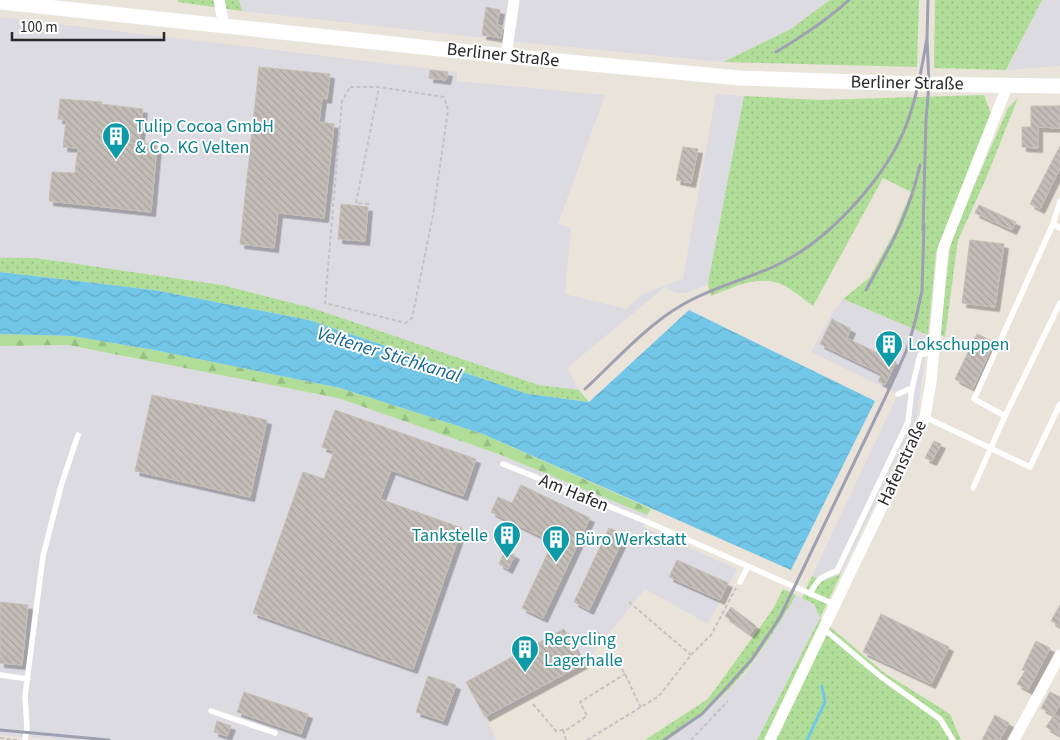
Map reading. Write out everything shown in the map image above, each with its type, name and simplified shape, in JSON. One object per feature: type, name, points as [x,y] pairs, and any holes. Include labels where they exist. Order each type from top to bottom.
[{"type":"main road","name":"Berliner Straße","points":[[0,2],[506,56],[740,78],[918,84],[1060,86]]},
{"type":"street","points":[[219,0],[224,26]]},
{"type":"street","points":[[506,56],[514,0]]},
{"type":"street","name":"Hafenstraße","points":[[770,740],[925,417],[931,382],[943,249],[1008,84]]},
{"type":"street","points":[[1014,740],[1060,655]]},
{"type":"lane","points":[[1005,416],[974,399],[1053,224],[1060,201]]},
{"type":"lane","points":[[1053,224],[1060,228]]},
{"type":"lane","points":[[973,488],[1005,416],[1060,303]]},
{"type":"lane","points":[[836,605],[808,593],[817,580],[837,570],[908,422],[912,388],[920,355],[933,351]]},
{"type":"lane","points":[[898,394],[912,388]]},
{"type":"lane","points":[[925,417],[1030,467],[1060,404]]},
{"type":"lane","points":[[24,740],[26,696],[44,556],[60,486],[78,435]]},
{"type":"lane","name":"Am Hafen","points":[[503,464],[645,521],[663,532],[748,566],[808,593]]},
{"type":"lane","points":[[740,582],[748,566]]},
{"type":"lane","points":[[824,629],[880,676],[940,719],[953,740]]},
{"type":"lane","points":[[0,675],[28,679]]},
{"type":"lane","points":[[211,711],[275,733]]},
{"type":"path","points":[[350,87],[379,87],[444,97],[448,110],[433,216],[412,318],[406,323],[325,303],[342,102],[350,87]]},
{"type":"path","points":[[368,204],[356,202],[379,87]]},
{"type":"path","points":[[587,740],[642,708],[658,696],[692,654],[711,635],[740,582]]},
{"type":"path","points":[[629,602],[692,654]]},
{"type":"path","points":[[597,631],[625,674],[642,708]]},
{"type":"path","points":[[533,704],[556,731],[568,729],[587,716],[580,702],[625,674]]},
{"type":"path","points":[[691,740],[728,701]]},
{"type":"path","points":[[563,730],[566,740]]},
{"type":"path","points":[[0,738],[24,740]]},
{"type":"shaded area","points":[[239,0],[830,0],[789,30],[723,62],[518,42],[242,11]]},
{"type":"shaded area","points":[[1042,0],[1060,0],[1060,66],[1007,70]]},
{"type":"shaded area","points":[[0,17],[457,72],[457,81],[605,95],[558,224],[571,228],[565,294],[626,309],[643,294],[683,279],[716,94],[744,96],[708,285],[685,293],[676,293],[665,287],[567,368],[579,390],[539,385],[312,308],[222,285],[36,258],[0,258]]},
{"type":"shaded area","points":[[843,299],[928,335],[917,417],[841,574],[823,581],[812,576],[898,394],[811,352],[831,315]]},
{"type":"shaded area","points":[[68,345],[338,398],[501,455],[647,515],[643,527],[737,569],[708,624],[645,589],[585,663],[487,719],[496,740],[60,740],[0,735],[0,346]]},
{"type":"shaded area","points":[[796,595],[814,604],[820,618],[757,740],[665,740],[704,714],[745,674]]},
{"type":"green space","points":[[178,0],[239,0],[242,11],[178,2]]},
{"type":"green space","points":[[830,0],[919,0],[917,67],[723,62],[789,30]]},
{"type":"green space","points":[[935,0],[1042,0],[1006,70],[934,68]]},
{"type":"green space","points":[[984,95],[991,114],[936,253],[928,335],[843,299],[869,278],[894,233],[911,192],[883,178],[813,306],[781,284],[763,281],[745,283],[711,296],[708,285],[709,278],[744,96],[818,100]]},
{"type":"green space","points":[[1018,98],[985,181],[958,240],[945,337],[940,335],[951,239],[1008,108]]},
{"type":"green space","points":[[0,258],[36,258],[222,285],[312,308],[539,385],[579,390],[589,402],[528,394],[309,320],[154,290],[0,272]]},
{"type":"green space","points":[[0,334],[72,336],[154,350],[340,388],[483,434],[651,509],[647,515],[501,455],[338,398],[68,345],[0,346]]},
{"type":"green space","points":[[841,574],[820,618],[814,604],[802,598],[812,576],[823,581]]},
{"type":"green space","points":[[783,589],[796,595],[773,633],[735,683],[704,712],[673,736],[664,740],[645,740],[708,699],[773,609]]},
{"type":"green space","points":[[820,618],[883,672],[950,714],[961,740],[757,740]]},
{"type":"water","name":"Veltener Stichkanal","points":[[0,272],[154,290],[309,320],[528,394],[589,402],[689,310],[875,401],[791,570],[483,434],[340,388],[154,350],[72,336],[0,334]]},
{"type":"building","points":[[486,7],[500,10],[497,25],[503,26],[501,38],[482,35]]},
{"type":"building","points":[[259,67],[330,74],[327,99],[322,98],[319,122],[334,124],[324,218],[278,213],[274,248],[240,244]]},
{"type":"building","points":[[430,70],[448,72],[446,80],[429,78]]},
{"type":"building","name":"Tulip Cocoa GmbH & Co. KG Velten","points":[[60,99],[102,102],[101,104],[143,109],[139,143],[157,145],[151,212],[49,201],[52,172],[75,173],[78,148],[63,147],[66,120],[58,119]]},
{"type":"building","points":[[1031,106],[1060,106],[1060,128],[1038,127],[1038,148],[1022,147],[1022,127],[1031,127]]},
{"type":"building","points":[[1060,146],[1060,168],[1040,209],[1030,204]]},
{"type":"building","points":[[683,147],[698,149],[691,183],[676,180]]},
{"type":"building","points":[[341,204],[368,207],[365,241],[338,239]]},
{"type":"building","points":[[979,205],[1016,222],[1012,230],[975,213]]},
{"type":"building","points":[[970,240],[1004,244],[995,307],[962,303]]},
{"type":"building","points":[[832,319],[851,329],[847,338],[896,362],[885,385],[878,381],[882,374],[820,344]]},
{"type":"building","points":[[977,334],[994,342],[973,388],[955,379]]},
{"type":"building","points":[[152,395],[267,420],[250,497],[135,471]]},
{"type":"building","points":[[335,410],[476,459],[463,496],[391,470],[380,499],[462,528],[413,669],[253,613],[303,472],[324,479],[334,451],[322,447]]},
{"type":"building","points":[[934,441],[941,444],[932,461],[925,458]]},
{"type":"building","points":[[521,485],[590,518],[543,618],[522,608],[553,542],[491,512],[498,497],[512,503]]},
{"type":"building","points":[[609,528],[625,535],[589,610],[574,602]]},
{"type":"building","name":"Tankstelle","points":[[505,550],[515,555],[508,569],[499,564]]},
{"type":"building","points":[[677,560],[728,583],[720,600],[669,577]]},
{"type":"building","points":[[0,602],[28,605],[22,665],[0,663]]},
{"type":"building","points":[[1060,605],[1060,626],[1051,621]]},
{"type":"building","points":[[731,607],[756,626],[750,634],[725,616]]},
{"type":"building","points":[[881,614],[949,647],[931,684],[863,652]]},
{"type":"building","name":"Recycling Lagerhalle","points":[[564,629],[583,664],[485,717],[466,682]]},
{"type":"building","points":[[1036,641],[1050,648],[1028,690],[1017,684],[1025,671],[1022,670]]},
{"type":"building","points":[[428,676],[456,685],[443,721],[416,712]]},
{"type":"building","points":[[244,692],[308,714],[301,734],[237,712]]},
{"type":"building","points":[[1050,692],[1060,697],[1060,704],[1054,715],[1041,708]]},
{"type":"building","points":[[995,715],[1009,723],[1000,740],[982,740]]},
{"type":"building","points":[[1054,715],[1060,718],[1060,735],[1046,727]]},
{"type":"building","points":[[217,721],[231,726],[227,736],[214,732]]},
{"type":"waterway","points":[[807,740],[825,702],[822,686]]},
{"type":"railway","points":[[776,52],[814,28],[849,0]]},
{"type":"railway","points":[[923,230],[926,120],[929,84],[928,0]]},
{"type":"railway","points":[[585,389],[644,333],[669,313],[694,298],[783,262],[802,251],[839,221],[872,183],[898,143],[914,102],[927,38]]},
{"type":"railway","points":[[866,290],[891,245],[904,215],[916,183],[920,165]]},
{"type":"railway","points":[[906,352],[922,291],[924,224]]},
{"type":"railway","points":[[893,361],[902,342]]},
{"type":"railway","points":[[664,740],[702,714],[752,659],[780,617],[908,347]]},
{"type":"railway","points":[[0,730],[109,740]]},
{"type":"place","name":"Tulip Cocoa GmbH & Co. KG Velten","points":[[116,160]]},
{"type":"place","name":"Lokschuppen","points":[[889,368]]},
{"type":"place","name":"Tankstelle","points":[[507,559]]},
{"type":"place","name":"Büro Werkstatt","points":[[556,563]]},
{"type":"place","name":"Recycling Lagerhalle","points":[[525,673]]}]
